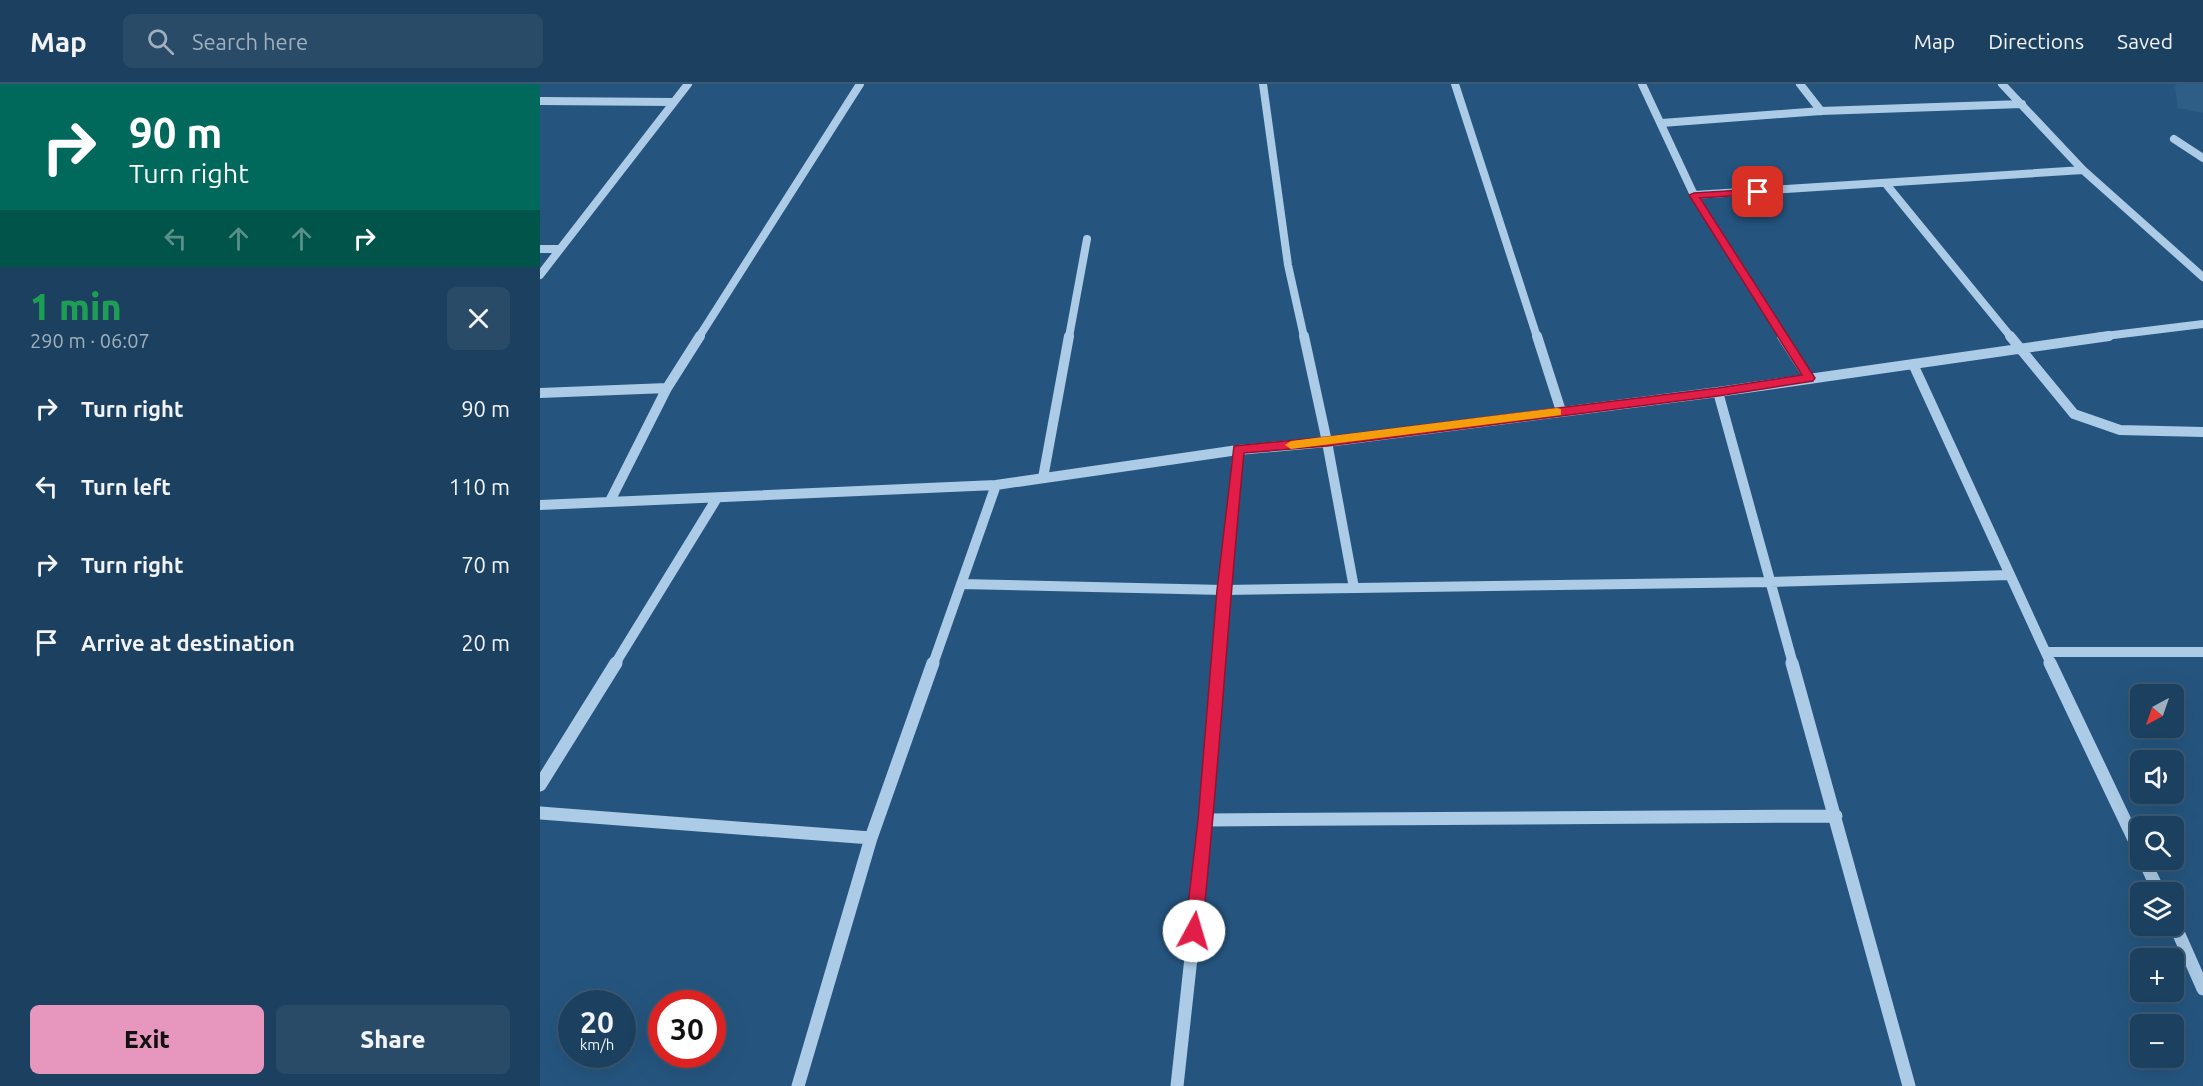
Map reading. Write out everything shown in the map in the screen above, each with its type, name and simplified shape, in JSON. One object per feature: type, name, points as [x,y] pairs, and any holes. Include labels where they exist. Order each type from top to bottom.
[{"type":"street","points":[[540,275],[688,84]]},
{"type":"street","points":[[610,501],[667,388],[860,84]]},
{"type":"street","points":[[1263,84],[1288,265],[1327,442],[1354,588]]},
{"type":"street","points":[[1455,84],[1561,411]]},
{"type":"street","points":[[1642,84],[1694,195],[1809,378]]},
{"type":"street","points":[[1800,84],[1821,111]]},
{"type":"street","points":[[2002,84],[2083,171],[2203,277]]},
{"type":"street","points":[[540,101],[673,102]]},
{"type":"street","points":[[1662,123],[1821,111],[2022,104]]},
{"type":"street","points":[[2174,140],[2203,158]]},
{"type":"street","points":[[1694,195],[2083,171]]},
{"type":"street","points":[[1886,184],[2074,414],[2120,430],[2203,432]]},
{"type":"street","points":[[1043,478],[1086,239]]},
{"type":"street","points":[[540,249],[560,249]]},
{"type":"street","points":[[540,505],[996,485],[1238,450],[1327,442],[1718,392],[2019,347],[2203,324]]},
{"type":"street","points":[[1913,364],[2009,575],[2130,830]]},
{"type":"street","points":[[540,393],[667,388]]},
{"type":"street","points":[[1718,392],[1909,1086]]},
{"type":"street","points":[[1178,1086],[1206,820],[1224,590],[1238,450]]},
{"type":"street","points":[[798,1086],[871,838],[996,485]]},
{"type":"street","points":[[540,785],[717,498]]},
{"type":"street","points":[[961,585],[1224,590],[1770,582],[2009,575]]},
{"type":"street","points":[[2047,652],[2203,652]]},
{"type":"street","points":[[540,813],[871,838]]},
{"type":"street","points":[[1206,820],[1836,816]]},
{"type":"street","points":[[2182,936],[2197,960],[2203,990]]},
{"type":"slow traffic","points":[[1291,445],[1557,412]]},
{"type":"route","points":[[1194,931],[1206,820],[1224,590],[1238,450],[1327,442],[1718,392],[1809,378],[1694,195],[1758,192]]}]
